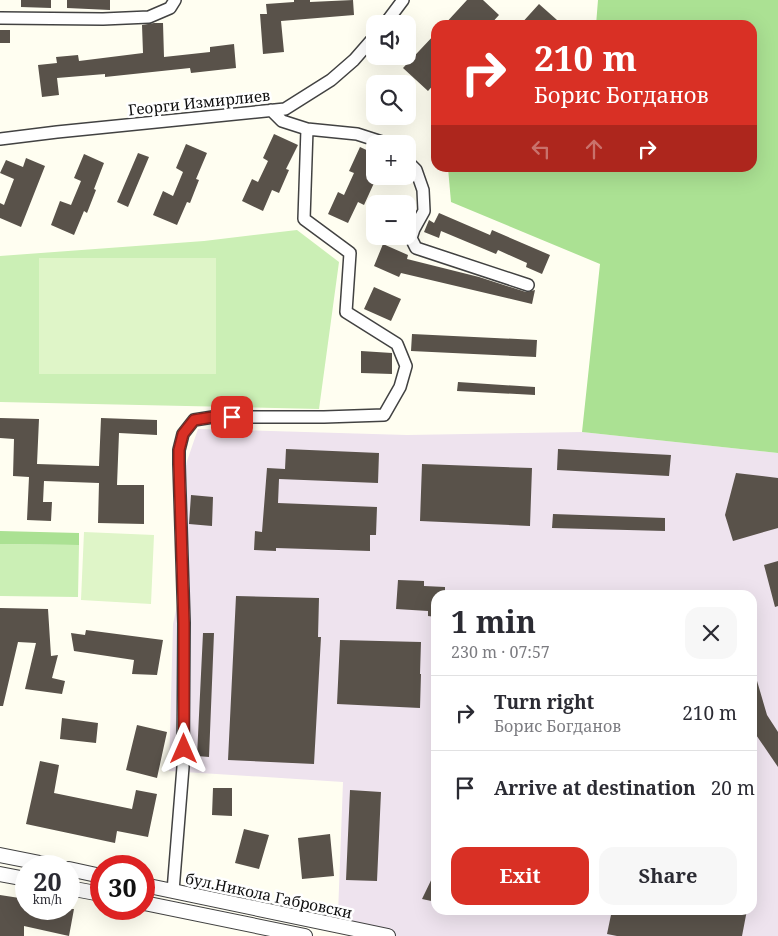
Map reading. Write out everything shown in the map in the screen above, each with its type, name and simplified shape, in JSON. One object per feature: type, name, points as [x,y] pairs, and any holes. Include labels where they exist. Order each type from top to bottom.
[{"type":"street","points":[[0,18],[148,18],[170,8],[175,0]]},
{"type":"street","points":[[392,15],[403,0]]},
{"type":"street","name":"Георги Измирлиев","points":[[0,139],[285,108],[330,80],[354,60],[366,46]]},
{"type":"street","points":[[272,110],[282,121],[307,129],[356,134],[366,137]]},
{"type":"street","points":[[173,891],[183,766],[184,623],[179,450],[183,434],[194,420],[213,417],[384,415],[400,387],[406,366],[397,344],[346,312],[350,253],[304,219],[307,129]]},
{"type":"street","points":[[416,170],[423,190],[424,211],[411,238],[416,248],[528,285]]},
{"type":"street","points":[[0,855],[15,858]]},
{"type":"street","points":[[0,874],[15,877]]},
{"type":"street","name":"бул.Никола Габровски","points":[[155,887],[388,936]]},
{"type":"street","points":[[155,905],[305,936]]},
{"type":"shaded area","points":[[198,429],[407,435],[582,432],[778,453],[778,936],[388,936],[334,925],[338,914],[343,782],[169,771],[173,624],[187,560],[186,464]]},
{"type":"green space","points":[[598,0],[778,0],[778,453],[582,432],[600,264],[451,202],[448,172],[757,172],[757,20],[596,20]]},
{"type":"green space","points":[[297,230],[339,262],[319,409],[0,402],[0,256],[204,241]]},
{"type":"green space","points":[[39,258],[216,258],[216,374],[39,374]]},
{"type":"green space","points":[[0,531],[79,533],[79,545],[0,544]]},
{"type":"green space","points":[[84,532],[154,535],[151,604],[81,600]]},
{"type":"green space","points":[[0,544],[79,545],[78,597],[0,596]]},
{"type":"building","points":[[21,0],[51,0],[51,8],[21,7]]},
{"type":"building","points":[[67,0],[110,0],[110,10],[67,8]]},
{"type":"building","points":[[294,0],[310,0],[310,2],[353,0],[354,15],[281,21],[284,52],[263,54],[260,14],[267,14],[266,4],[294,2]]},
{"type":"building","points":[[467,0],[483,0],[499,15],[494,20],[449,20]]},
{"type":"building","points":[[539,4],[557,20],[525,20]]},
{"type":"building","points":[[163,23],[164,57],[210,52],[210,47],[234,44],[236,68],[191,73],[190,68],[105,77],[105,74],[57,78],[59,95],[42,97],[38,65],[57,63],[56,57],[78,55],[79,61],[143,53],[142,25]]},
{"type":"building","points":[[0,30],[10,30],[10,43],[0,43]]},
{"type":"building","points":[[431,38],[431,88],[428,91],[416,80],[416,75],[411,75],[403,68],[406,65],[416,65],[416,54]]},
{"type":"building","points":[[274,134],[298,145],[286,169],[289,170],[279,193],[272,190],[263,211],[242,201],[252,179],[258,182],[268,161],[263,158]]},
{"type":"building","points":[[186,144],[207,153],[196,179],[199,180],[190,203],[187,202],[177,225],[153,215],[163,191],[173,196],[183,172],[176,168]]},
{"type":"building","points":[[360,147],[366,150],[366,185],[373,185],[369,195],[366,195],[364,205],[358,202],[348,223],[328,214],[338,192],[344,195],[354,173],[349,171]]},
{"type":"building","points":[[138,153],[149,157],[128,207],[117,202]]},
{"type":"building","points":[[84,154],[104,163],[87,213],[84,211],[74,235],[51,225],[60,201],[71,205],[81,181],[74,178]]},
{"type":"building","points":[[26,158],[45,166],[21,227],[0,218],[0,203],[4,205],[14,179],[0,173],[6,160],[23,167]]},
{"type":"building","points":[[439,213],[490,235],[492,230],[550,255],[542,274],[526,267],[527,263],[498,250],[496,254],[441,231],[439,238],[424,232],[429,220],[434,223]]},
{"type":"building","points":[[383,245],[385,245],[408,255],[407,259],[479,277],[526,292],[535,290],[532,304],[401,273],[399,277],[374,266]]},
{"type":"building","points":[[374,287],[401,299],[391,321],[364,309]]},
{"type":"building","points":[[412,334],[537,340],[536,357],[411,351]]},
{"type":"building","points":[[361,351],[392,353],[392,374],[361,373]]},
{"type":"building","points":[[458,382],[535,387],[535,395],[457,391]]},
{"type":"building","points":[[0,418],[39,419],[37,464],[99,466],[101,418],[157,420],[157,435],[119,433],[117,485],[144,485],[144,524],[98,523],[99,483],[44,481],[43,502],[52,502],[51,521],[27,520],[29,477],[13,476],[14,439],[0,438]]},
{"type":"building","points":[[286,449],[379,453],[378,483],[279,479],[278,503],[377,507],[376,535],[370,535],[370,551],[276,548],[276,551],[254,550],[255,531],[262,532],[267,468],[285,469]]},
{"type":"building","points":[[558,449],[671,455],[669,476],[557,470]]},
{"type":"building","points":[[422,464],[532,468],[530,526],[420,521]]},
{"type":"building","points":[[736,473],[778,478],[778,528],[733,541],[725,515]]},
{"type":"building","points":[[191,495],[213,497],[212,526],[189,524]]},
{"type":"building","points":[[553,514],[665,518],[665,531],[552,528]]},
{"type":"building","points":[[778,561],[778,606],[775,607],[764,565]]},
{"type":"building","points":[[398,580],[424,581],[424,586],[445,587],[445,590],[431,590],[431,616],[428,616],[428,611],[396,609]]},
{"type":"building","points":[[236,596],[319,598],[318,637],[321,637],[314,764],[228,760]]},
{"type":"building","points":[[0,608],[48,609],[51,656],[58,655],[52,678],[65,681],[62,694],[25,689],[36,643],[18,642],[3,706],[0,706]]},
{"type":"building","points":[[86,630],[163,640],[157,675],[132,674],[134,660],[74,651],[71,633],[85,635]]},
{"type":"building","points":[[203,633],[214,633],[209,757],[197,756]]},
{"type":"building","points":[[340,640],[421,642],[420,708],[337,704]]},
{"type":"building","points":[[757,681],[767,715],[778,732],[778,767],[757,736]]},
{"type":"building","points":[[62,718],[98,723],[96,743],[60,739]]},
{"type":"building","points":[[137,725],[167,732],[157,778],[126,770]]},
{"type":"building","points":[[40,761],[59,765],[54,793],[132,809],[136,790],[157,794],[148,837],[117,831],[115,843],[26,824]]},
{"type":"building","points":[[213,788],[232,788],[232,816],[212,815]]},
{"type":"building","points":[[350,790],[381,792],[377,881],[346,880]]},
{"type":"building","points":[[244,829],[269,835],[259,869],[235,863]]},
{"type":"building","points":[[330,834],[334,876],[302,879],[298,838]]},
{"type":"building","points":[[431,880],[431,901],[422,899]]},
{"type":"building","points":[[0,895],[15,897],[15,920],[72,920],[69,936],[24,926],[24,936],[0,936]]},
{"type":"building","points":[[611,915],[746,915],[742,936],[617,936],[607,934]]},
{"type":"route","points":[[184,749],[184,623],[179,450],[183,434],[194,420],[232,417]]}]
